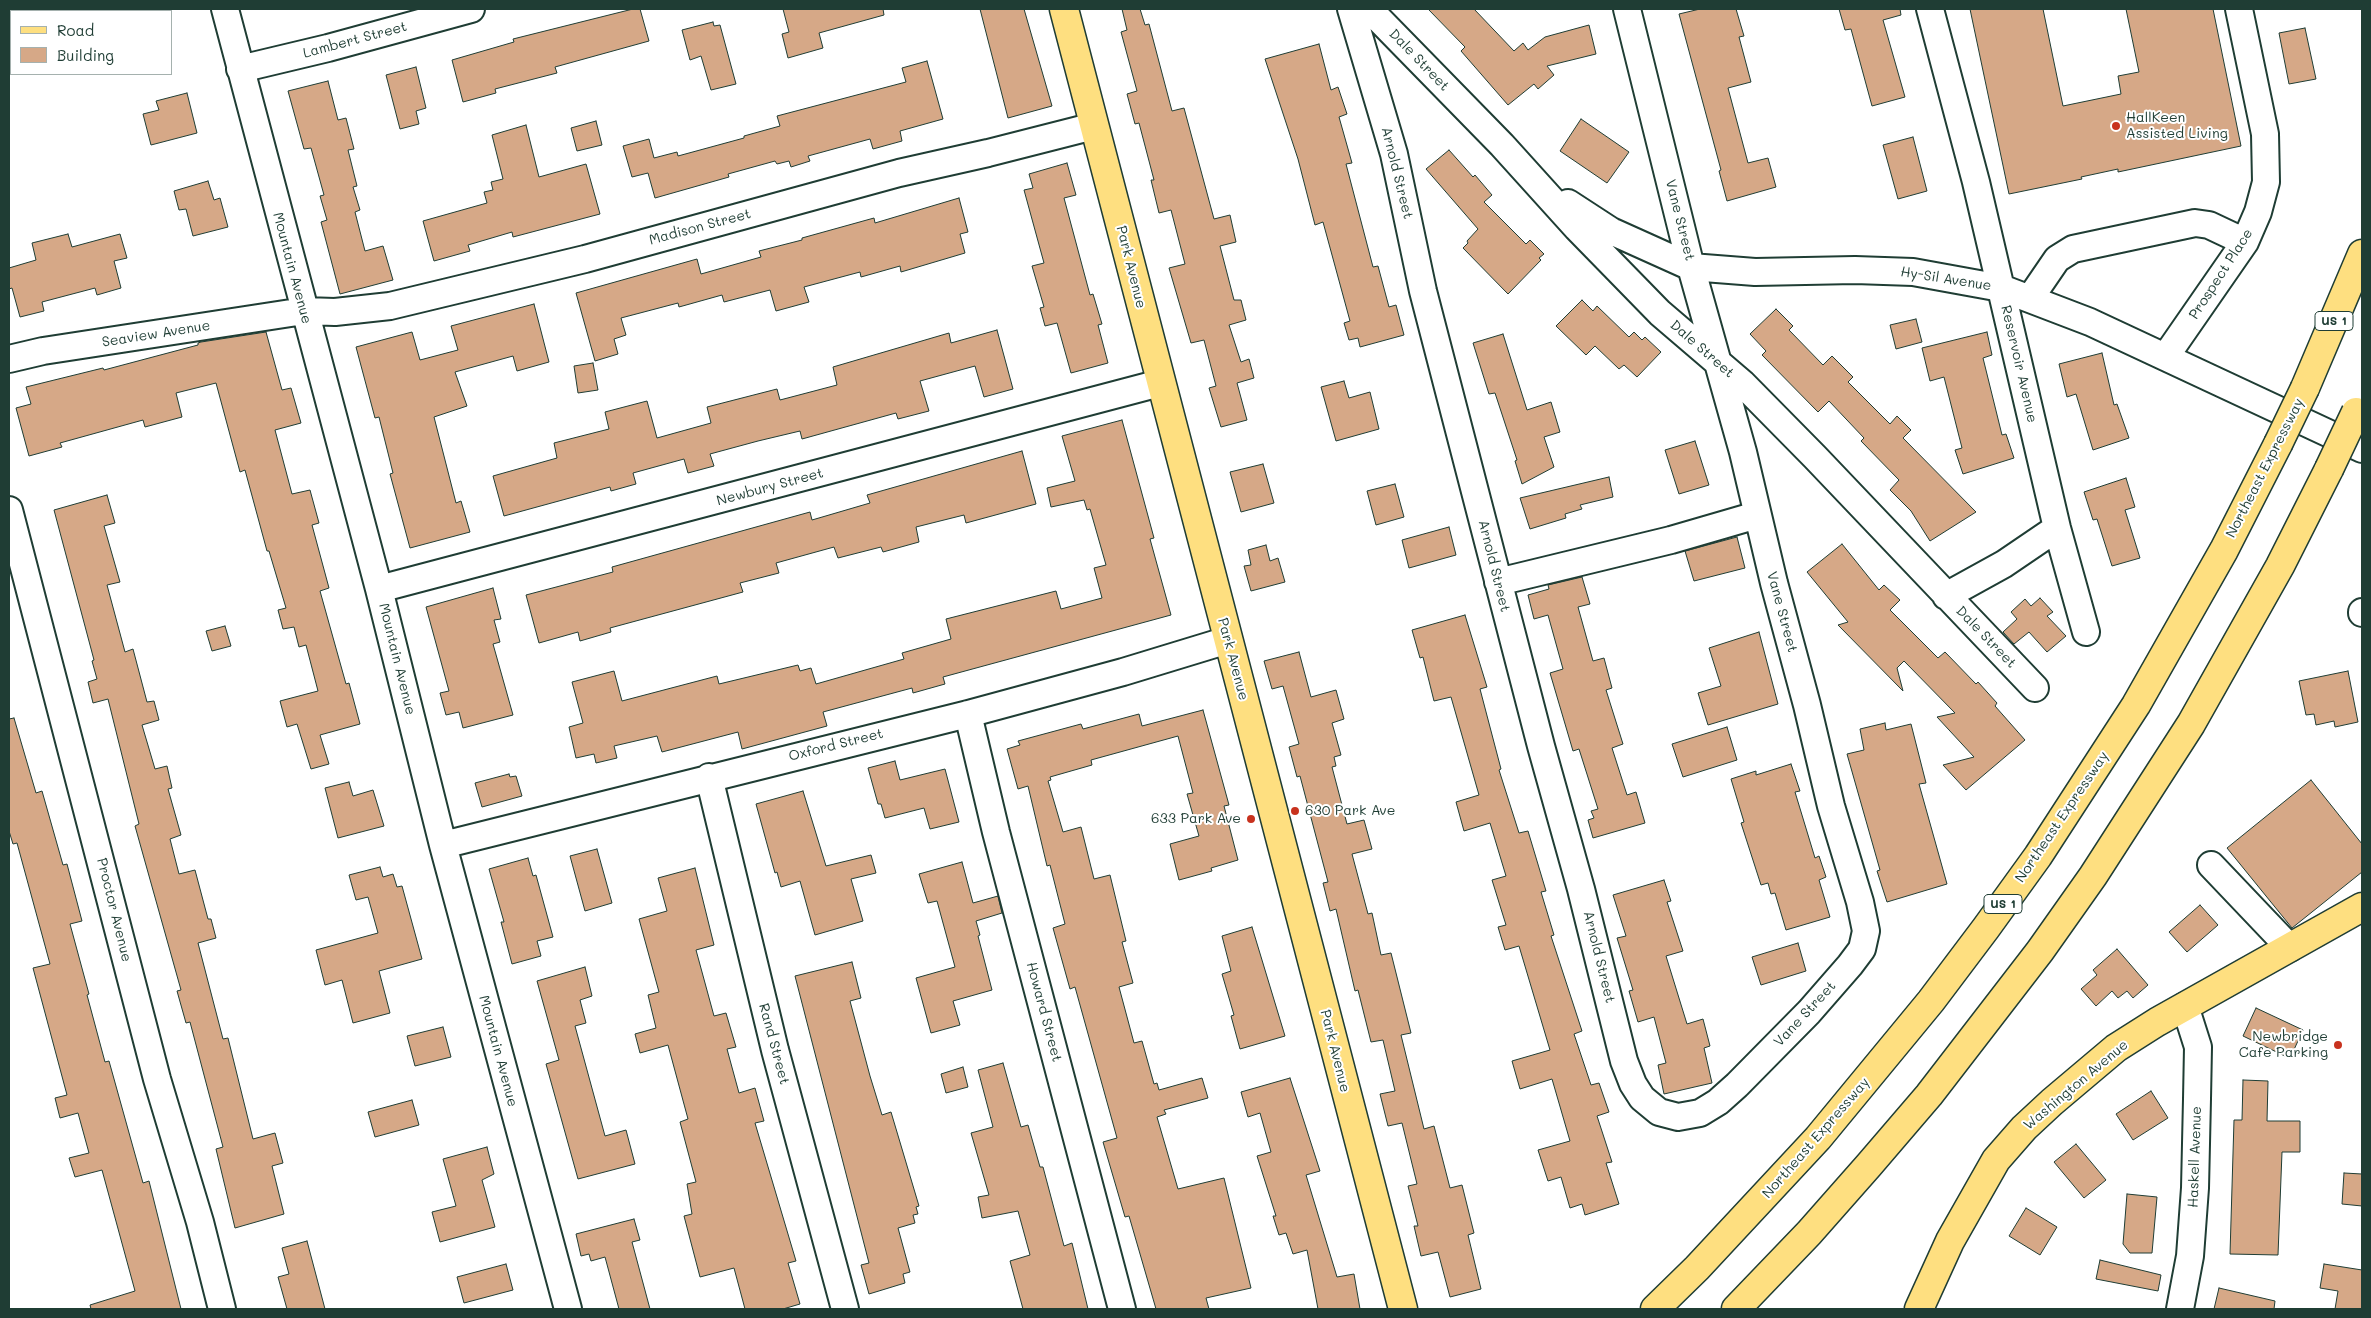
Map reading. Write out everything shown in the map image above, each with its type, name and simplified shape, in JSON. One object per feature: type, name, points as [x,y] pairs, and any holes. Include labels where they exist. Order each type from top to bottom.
[{"type":"main road","name":"Park Avenue","points":[[1064,9],[1403,1309]]},
{"type":"main road","name":"Northeast Expressway","points":[[1655,1309],[1704,1261],[1818,1138],[1932,1001],[1992,920],[2060,822],[2136,705],[2219,559],[2305,388],[2362,254]]},
{"type":"main road","points":[[1736,1309],[1809,1233],[1869,1165],[1928,1095],[2040,951],[2113,845],[2191,724],[2280,566],[2359,405]]},
{"type":"main road","name":"Washington Avenue","points":[[1919,1309],[1950,1241],[1972,1199],[1996,1160],[2018,1135],[2052,1102],[2116,1048],[2185,1006],[2362,907]]},
{"type":"street","name":"Mountain Avenue","points":[[225,9],[379,589],[443,845],[568,1309]]},
{"type":"street","name":"Lambert Street","points":[[240,69],[328,48],[471,9]]},
{"type":"street","name":"Arnold Street","points":[[1351,9],[1394,154],[1424,291],[1498,582],[1581,889],[1624,1061],[1633,1084],[1642,1098],[1659,1112]]},
{"type":"street","name":"Dale Street","points":[[1369,9],[1523,168],[1577,228],[1660,312],[1743,384],[2035,688]]},
{"type":"street","name":"Vane Street","points":[[1627,9],[1691,267],[1743,452],[1757,515],[1831,806],[1860,902],[1866,932],[1862,949],[1850,965],[1809,1012],[1718,1102],[1700,1113],[1678,1118],[1659,1112]]},
{"type":"street","name":"Reservoir Avenue","points":[[1930,9],[1976,182],[2057,528],[2086,632]]},
{"type":"street","name":"Prospect Place","points":[[2166,356],[2245,242],[2261,203],[2266,182],[2267,160],[2260,105],[2239,9]]},
{"type":"street","name":"Madison Street","points":[[304,311],[335,312],[390,306],[585,259],[899,173],[988,154],[1094,126]]},
{"type":"street","name":"Hy-Sil Avenue","points":[[1523,168],[1574,208],[1611,231],[1691,267],[1755,272],[1855,270],[1913,272],[2001,288],[2031,298],[2166,356],[2362,449]]},
{"type":"street","points":[[2031,298],[2057,259],[2073,249],[2195,222],[2209,225],[2245,242]]},
{"type":"street","name":"Seaview Avenue","points":[[9,359],[43,351],[304,311]]},
{"type":"street","name":"Newbury Street","points":[[379,589],[1160,383]]},
{"type":"street","name":"Proctor Avenue","points":[[9,510],[157,1079],[200,1222],[222,1309]]},
{"type":"street","points":[[1498,582],[1671,540],[1757,515]]},
{"type":"street","points":[[1946,596],[2004,564],[2057,528]]},
{"type":"street","name":"Oxford Street","points":[[443,845],[591,809],[709,777],[968,714],[1123,672],[1228,640]]},
{"type":"street","name":"Howard Street","points":[[968,714],[996,832],[1122,1309]]},
{"type":"street","name":"Rand Street","points":[[709,777],[773,1040],[845,1309]]},
{"type":"street","points":[[2211,865],[2290,948]]},
{"type":"street","name":"Haskell Avenue","points":[[2180,1309],[2190,1256],[2195,1188],[2198,1047],[2185,1006]]},
{"type":"building","points":[[633,9],[640,9],[649,41],[555,67],[557,73],[495,89],[496,93],[463,102],[452,60],[514,42],[513,39]]},
{"type":"building","points":[[783,9],[883,9],[884,15],[819,33],[823,48],[788,58],[782,34],[789,32]]},
{"type":"building","points":[[980,9],[1024,9],[1052,106],[1008,118]]},
{"type":"building","points":[[1122,9],[1140,9],[1145,25],[1149,24],[1172,111],[1184,108],[1214,219],[1230,215],[1236,242],[1220,246],[1234,300],[1241,300],[1246,320],[1229,325],[1241,362],[1249,359],[1254,378],[1237,383],[1247,420],[1221,427],[1209,388],[1216,386],[1204,340],[1191,343],[1169,268],[1185,264],[1171,210],[1159,213],[1151,180],[1154,180],[1139,123],[1135,124],[1127,94],[1137,91],[1121,32],[1127,30]]},
{"type":"building","points":[[1428,9],[1474,9],[1514,51],[1523,43],[1528,50],[1545,37],[1589,25],[1596,54],[1547,66],[1554,75],[1538,89],[1534,84],[1508,105],[1461,51],[1465,47]]},
{"type":"building","points":[[1700,9],[1736,9],[1744,36],[1739,37],[1751,82],[1728,88],[1748,163],[1768,158],[1776,187],[1727,201],[1719,171],[1721,170],[1679,14]]},
{"type":"building","points":[[1839,9],[1900,9],[1901,15],[1883,20],[1905,97],[1872,106],[1851,29],[1845,30]]},
{"type":"building","name":"HallKeen Assisted Living","points":[[1970,9],[2043,9],[2063,106],[2121,94],[2118,76],[2139,72],[2126,9],[2213,9],[2241,146],[2118,172],[2118,169],[2081,177],[2082,179],[2009,194]]},
{"type":"building","points":[[713,22],[714,26],[720,25],[736,84],[711,90],[701,56],[690,60],[682,30]]},
{"type":"building","points":[[2305,28],[2316,79],[2289,84],[2279,33]]},
{"type":"building","points":[[1319,44],[1331,90],[1338,87],[1347,114],[1339,117],[1352,163],[1346,164],[1373,267],[1378,266],[1389,307],[1396,305],[1404,335],[1360,347],[1358,338],[1349,340],[1344,323],[1350,321],[1323,222],[1315,225],[1298,159],[1265,59]]},
{"type":"building","points":[[927,61],[943,119],[900,131],[902,141],[873,149],[870,139],[808,156],[810,161],[791,167],[789,161],[777,164],[775,161],[728,174],[729,177],[655,198],[648,173],[632,177],[623,146],[649,139],[654,158],[677,152],[678,156],[744,138],[744,136],[780,126],[777,116],[906,82],[902,68]]},
{"type":"building","points":[[416,67],[426,108],[416,111],[419,124],[400,129],[386,75]]},
{"type":"building","points":[[328,81],[338,120],[346,118],[354,149],[348,150],[357,186],[353,187],[360,210],[355,212],[365,251],[383,246],[393,280],[340,294],[321,222],[327,220],[320,196],[324,195],[311,148],[304,149],[288,91]]},
{"type":"building","points":[[187,93],[197,133],[151,145],[143,114],[159,110],[156,101]]},
{"type":"building","points":[[1581,119],[1629,152],[1607,183],[1560,151]]},
{"type":"building","points":[[596,121],[602,145],[577,151],[571,128]]},
{"type":"building","points":[[526,125],[539,177],[586,164],[600,214],[513,237],[512,232],[468,245],[470,251],[434,261],[423,221],[487,203],[484,192],[493,190],[491,182],[503,179],[492,135]]},
{"type":"building","points":[[1913,137],[1927,191],[1898,199],[1883,145]]},
{"type":"building","points":[[1449,150],[1473,177],[1475,175],[1492,195],[1484,202],[1526,244],[1530,240],[1544,254],[1539,258],[1541,260],[1508,294],[1463,248],[1478,229],[1426,169]]},
{"type":"building","points":[[1067,163],[1076,195],[1064,198],[1090,295],[1093,294],[1102,324],[1098,325],[1108,363],[1071,373],[1057,323],[1045,326],[1040,308],[1044,307],[1032,266],[1044,263],[1024,190],[1033,188],[1029,174]]},
{"type":"building","points":[[208,181],[214,200],[220,198],[228,227],[193,236],[186,209],[179,210],[174,191]]},
{"type":"building","points":[[959,198],[968,232],[960,234],[965,253],[901,272],[900,266],[861,277],[860,272],[804,287],[809,302],[776,311],[770,290],[724,302],[722,295],[679,307],[678,303],[621,318],[626,335],[614,339],[618,354],[595,361],[576,293],[697,259],[701,274],[761,257],[759,251],[802,240],[802,238],[874,218],[875,223]]},
{"type":"building","points":[[68,234],[72,247],[120,234],[127,258],[114,261],[121,288],[97,295],[95,288],[42,302],[44,311],[20,317],[12,288],[9,289],[9,268],[36,260],[32,243]]},
{"type":"building","points":[[1582,300],[1593,311],[1597,306],[1629,337],[1634,332],[1642,340],[1645,337],[1661,352],[1637,377],[1624,365],[1619,369],[1595,346],[1586,355],[1556,326]]},
{"type":"building","points":[[534,304],[549,362],[517,371],[513,356],[455,372],[467,406],[434,417],[456,503],[461,501],[470,532],[410,548],[390,474],[393,473],[379,417],[375,418],[356,347],[412,332],[420,360],[458,350],[451,326]]},
{"type":"building","points":[[1776,309],[1793,326],[1789,330],[1823,365],[1832,356],[1853,377],[1848,382],[1890,424],[1897,416],[1911,430],[1903,438],[1976,512],[1930,541],[1911,511],[1890,490],[1899,480],[1861,441],[1864,438],[1829,401],[1818,412],[1762,355],[1766,351],[1750,334]]},
{"type":"building","points":[[1916,319],[1922,342],[1896,349],[1890,325]]},
{"type":"building","points":[[997,330],[1013,389],[984,397],[975,366],[920,381],[929,411],[898,419],[896,413],[802,439],[800,431],[758,441],[710,454],[714,466],[688,473],[684,459],[633,473],[636,484],[611,491],[610,487],[504,516],[493,476],[557,458],[554,443],[609,429],[605,412],[647,401],[657,438],[711,423],[707,407],[777,389],[780,400],[837,385],[833,367],[949,333],[951,343]]},
{"type":"building","points":[[266,332],[282,390],[291,388],[301,423],[275,430],[292,494],[310,490],[319,523],[312,525],[329,588],[320,591],[346,684],[349,683],[360,724],[320,735],[329,764],[311,769],[297,724],[287,727],[280,701],[318,691],[306,645],[299,647],[294,627],[283,629],[278,610],[286,608],[269,551],[267,551],[245,470],[240,472],[216,383],[176,393],[182,417],[145,427],[143,420],[60,443],[62,447],[29,456],[16,408],[31,404],[26,387],[103,368],[104,370],[198,345],[201,342]]},
{"type":"building","points":[[1987,332],[1992,355],[1983,358],[2002,435],[2006,434],[2014,458],[1963,474],[1955,450],[1962,448],[1944,377],[1930,381],[1922,348]]},
{"type":"building","points":[[1503,334],[1527,410],[1551,402],[1560,432],[1544,437],[1554,467],[1522,484],[1515,461],[1517,460],[1495,393],[1489,394],[1473,343]]},
{"type":"building","points":[[2102,353],[2114,405],[2117,404],[2129,438],[2093,450],[2076,394],[2067,397],[2059,364]]},
{"type":"building","points":[[593,363],[598,390],[578,393],[574,366]]},
{"type":"building","points":[[1344,381],[1349,398],[1370,392],[1379,429],[1336,441],[1321,387]]},
{"type":"building","points":[[1122,420],[1154,538],[1150,539],[1171,615],[943,677],[945,684],[913,693],[912,688],[823,712],[827,726],[742,749],[738,732],[662,752],[657,736],[614,746],[617,758],[596,763],[594,754],[576,758],[569,727],[583,723],[572,682],[614,671],[622,701],[717,676],[719,684],[798,665],[800,671],[811,668],[816,684],[904,659],[902,653],[951,639],[946,619],[1056,591],[1061,609],[1102,598],[1094,568],[1106,565],[1090,509],[1087,510],[1084,500],[1051,507],[1047,488],[1075,481],[1062,436]]},
{"type":"building","points":[[1695,441],[1709,485],[1679,494],[1665,450]]},
{"type":"building","points":[[1022,451],[1036,504],[966,523],[964,515],[916,527],[919,542],[883,552],[881,547],[838,558],[834,547],[776,563],[779,573],[740,583],[743,592],[610,628],[611,632],[580,641],[578,632],[539,643],[526,595],[613,572],[612,567],[810,512],[812,520],[870,503],[867,495]]},
{"type":"building","points":[[1263,464],[1274,503],[1241,512],[1230,472]]},
{"type":"building","points":[[1609,477],[1613,497],[1580,505],[1582,509],[1565,514],[1566,518],[1530,529],[1520,498]]},
{"type":"building","points":[[2126,478],[2135,507],[2125,510],[2140,558],[2112,566],[2097,519],[2093,520],[2084,492]]},
{"type":"building","points":[[1395,484],[1404,517],[1376,525],[1367,491]]},
{"type":"building","points":[[107,495],[115,523],[104,526],[120,582],[107,585],[125,652],[133,649],[147,702],[154,701],[159,720],[142,725],[155,769],[167,766],[172,788],[168,789],[181,835],[170,839],[179,874],[195,870],[208,919],[211,919],[216,938],[198,943],[223,1039],[228,1038],[253,1139],[275,1133],[283,1163],[272,1166],[284,1214],[235,1228],[216,1149],[223,1147],[190,1022],[186,1023],[177,991],[181,990],[135,826],[139,824],[108,699],[93,703],[88,682],[97,679],[92,661],[94,660],[54,510]]},
{"type":"building","points":[[1449,527],[1456,555],[1409,568],[1402,540]]},
{"type":"building","points":[[1737,537],[1745,568],[1694,581],[1685,551]]},
{"type":"building","points":[[1842,544],[1879,590],[1884,585],[1900,600],[1890,610],[1938,658],[1945,652],[1976,684],[1978,682],[1997,703],[1995,706],[2025,740],[1966,790],[1943,765],[1974,757],[1937,717],[1955,713],[1904,661],[1897,668],[1903,691],[1838,625],[1848,622],[1807,572]]},
{"type":"building","points":[[1266,545],[1270,561],[1278,558],[1285,582],[1251,591],[1244,566],[1251,565],[1248,550]]},
{"type":"building","points":[[1582,577],[1590,604],[1578,607],[1593,661],[1604,658],[1612,688],[1606,690],[1623,744],[1612,748],[1627,795],[1636,792],[1645,823],[1593,838],[1588,820],[1594,818],[1591,811],[1598,809],[1579,749],[1573,751],[1550,673],[1563,669],[1548,615],[1534,619],[1528,595],[1549,589],[1548,585]]},
{"type":"building","points":[[493,588],[501,619],[494,620],[500,642],[493,644],[513,715],[463,728],[459,712],[446,715],[440,693],[449,691],[426,607]]},
{"type":"building","points":[[2040,598],[2053,612],[2047,616],[2066,636],[2047,652],[2029,632],[2014,644],[2003,632],[2017,619],[2011,612],[2025,599],[2031,606]]},
{"type":"building","points":[[1465,615],[1487,687],[1480,689],[1501,769],[1499,770],[1519,833],[1528,831],[1546,891],[1541,892],[1554,935],[1551,936],[1582,1031],[1574,1034],[1591,1085],[1599,1083],[1609,1112],[1597,1116],[1612,1162],[1606,1163],[1619,1204],[1585,1215],[1582,1204],[1570,1208],[1561,1177],[1548,1181],[1538,1150],[1570,1141],[1552,1079],[1520,1089],[1512,1061],[1550,1050],[1519,946],[1505,950],[1498,927],[1506,925],[1492,880],[1506,876],[1490,823],[1464,831],[1456,802],[1479,795],[1451,697],[1434,701],[1423,657],[1420,658],[1412,630]]},
{"type":"building","points":[[225,626],[231,646],[212,651],[206,631]]},
{"type":"building","points":[[1759,632],[1778,704],[1708,725],[1698,693],[1721,686],[1709,648]]},
{"type":"building","points":[[1299,652],[1311,697],[1336,690],[1344,719],[1332,723],[1341,755],[1334,757],[1336,766],[1332,767],[1347,824],[1364,820],[1372,849],[1352,854],[1368,914],[1372,913],[1381,955],[1391,953],[1411,1033],[1401,1035],[1424,1129],[1434,1126],[1450,1188],[1462,1185],[1474,1233],[1468,1235],[1481,1289],[1450,1297],[1438,1252],[1421,1256],[1414,1226],[1418,1226],[1408,1186],[1417,1184],[1402,1123],[1388,1126],[1380,1094],[1395,1091],[1383,1040],[1371,1042],[1358,990],[1355,991],[1336,909],[1330,911],[1323,883],[1328,882],[1300,776],[1297,777],[1289,747],[1299,744],[1283,686],[1272,689],[1264,661]]},
{"type":"building","points":[[2348,671],[2358,722],[2335,727],[2334,721],[2316,725],[2314,714],[2306,715],[2299,681]]},
{"type":"building","points":[[1203,710],[1229,805],[1224,806],[1238,860],[1211,868],[1212,871],[1179,880],[1170,844],[1199,836],[1187,794],[1193,793],[1178,736],[1091,760],[1092,765],[1050,777],[1051,780],[1048,781],[1063,832],[1081,827],[1094,879],[1110,875],[1126,941],[1122,942],[1133,983],[1119,987],[1134,1043],[1142,1041],[1154,1084],[1157,1083],[1159,1090],[1202,1078],[1208,1098],[1164,1110],[1166,1114],[1157,1117],[1178,1189],[1224,1178],[1251,1288],[1206,1298],[1209,1309],[1156,1309],[1129,1216],[1125,1217],[1103,1142],[1117,1138],[1075,987],[1070,989],[1053,928],[1065,924],[1050,865],[1047,866],[1028,786],[1018,789],[1007,749],[1020,745],[1018,741],[1081,724],[1083,729],[1139,714],[1142,726]]},
{"type":"building","points":[[14,718],[36,793],[42,791],[63,865],[67,864],[82,921],[70,924],[89,994],[87,995],[105,1062],[109,1061],[143,1183],[149,1181],[181,1309],[91,1309],[90,1305],[135,1291],[102,1170],[75,1177],[69,1158],[89,1153],[78,1113],[60,1118],[55,1098],[67,1095],[33,968],[50,964],[17,843],[13,844],[9,831],[9,719]]},
{"type":"building","points":[[1885,723],[1886,730],[1911,724],[1926,783],[1919,784],[1947,884],[1887,902],[1877,871],[1880,870],[1847,754],[1864,750],[1860,729]]},
{"type":"building","points":[[1727,727],[1737,760],[1683,777],[1672,744]]},
{"type":"building","points":[[895,761],[900,780],[945,769],[959,822],[930,829],[924,808],[885,818],[881,804],[878,804],[868,768]]},
{"type":"building","points":[[1791,764],[1800,791],[1795,792],[1815,858],[1819,856],[1826,877],[1819,880],[1830,917],[1786,930],[1775,893],[1771,894],[1768,883],[1761,885],[1741,823],[1744,822],[1731,779],[1756,771],[1756,775]]},
{"type":"building","points":[[509,774],[510,777],[516,776],[522,796],[482,807],[475,783]]},
{"type":"building","points":[[2311,780],[2362,844],[2362,872],[2292,928],[2227,848]]},
{"type":"building","points":[[349,782],[353,796],[373,790],[384,826],[338,838],[325,788]]},
{"type":"building","points":[[803,791],[826,866],[871,855],[876,873],[851,879],[863,921],[815,935],[800,881],[781,887],[777,872],[775,873],[756,804]]},
{"type":"building","points":[[597,849],[612,903],[585,911],[570,856]]},
{"type":"building","points":[[528,858],[533,876],[536,875],[553,937],[537,941],[541,956],[512,964],[501,922],[504,922],[489,869]]},
{"type":"building","points":[[962,862],[973,903],[998,896],[1002,913],[976,921],[992,990],[953,1001],[960,1025],[931,1033],[916,978],[955,967],[937,901],[928,903],[919,874]]},
{"type":"building","points":[[380,867],[383,877],[393,874],[397,887],[402,886],[422,959],[379,971],[390,1013],[353,1023],[342,980],[325,985],[316,950],[378,933],[368,897],[356,900],[349,875]]},
{"type":"building","points":[[695,868],[714,945],[696,950],[714,1016],[726,1013],[736,1047],[727,1049],[739,1093],[755,1088],[764,1121],[755,1123],[796,1261],[788,1263],[800,1304],[783,1309],[745,1309],[734,1268],[700,1277],[684,1216],[692,1214],[687,1184],[696,1182],[680,1122],[688,1119],[668,1045],[640,1053],[635,1034],[656,1028],[648,995],[659,992],[639,919],[667,911],[658,878]]},
{"type":"building","points":[[1664,880],[1671,901],[1667,902],[1683,951],[1666,956],[1687,1024],[1703,1019],[1710,1046],[1704,1048],[1712,1083],[1664,1094],[1658,1065],[1666,1063],[1654,1017],[1638,1022],[1629,991],[1633,990],[1617,938],[1626,936],[1613,895]]},
{"type":"building","points":[[2200,905],[2218,925],[2187,952],[2169,932]]},
{"type":"building","points":[[1252,927],[1285,1036],[1240,1049],[1231,1016],[1234,1015],[1222,974],[1231,971],[1222,936]]},
{"type":"building","points":[[1798,943],[1806,971],[1761,985],[1752,957]]},
{"type":"building","points":[[2117,949],[2148,985],[2133,998],[2127,991],[2118,998],[2112,991],[2096,1006],[2081,989],[2097,975],[2093,970]]},
{"type":"building","points":[[852,962],[861,998],[850,1001],[870,1076],[882,1115],[891,1112],[919,1206],[916,1207],[918,1214],[913,1215],[915,1223],[898,1228],[910,1272],[903,1274],[905,1283],[869,1294],[861,1265],[869,1263],[795,976]]},
{"type":"building","points":[[585,967],[592,996],[580,1000],[586,1023],[575,1026],[605,1136],[626,1130],[635,1164],[578,1179],[546,1064],[559,1060],[537,981]]},
{"type":"building","points":[[2256,1008],[2303,1030],[2292,1054],[2289,1053],[2287,1057],[2243,1036]]},
{"type":"building","points":[[443,1027],[451,1057],[415,1066],[407,1036]]},
{"type":"building","points":[[1003,1063],[1021,1127],[1028,1125],[1040,1167],[1043,1167],[1064,1246],[1072,1243],[1088,1309],[1023,1309],[1010,1261],[1030,1255],[1018,1211],[982,1218],[978,1197],[989,1195],[971,1133],[993,1127],[978,1070]]},
{"type":"building","points":[[963,1067],[968,1087],[946,1093],[941,1074]]},
{"type":"building","points":[[1290,1078],[1320,1171],[1306,1175],[1337,1277],[1354,1274],[1360,1309],[1318,1309],[1307,1250],[1293,1254],[1286,1233],[1279,1235],[1273,1216],[1276,1216],[1257,1156],[1271,1152],[1260,1113],[1248,1117],[1241,1092]]},
{"type":"building","points":[[2243,1080],[2268,1081],[2267,1121],[2300,1121],[2300,1152],[2282,1152],[2278,1255],[2230,1254],[2234,1120],[2242,1120]]},
{"type":"building","points":[[2151,1091],[2168,1118],[2133,1140],[2116,1114]]},
{"type":"building","points":[[412,1100],[419,1125],[375,1137],[368,1112]]},
{"type":"building","points":[[2076,1144],[2106,1180],[2084,1198],[2054,1162]]},
{"type":"building","points":[[487,1147],[494,1174],[482,1180],[495,1227],[440,1242],[432,1212],[456,1206],[443,1159]]},
{"type":"building","points":[[2344,1173],[2362,1174],[2362,1206],[2342,1204]]},
{"type":"building","points":[[2127,1194],[2157,1197],[2152,1253],[2130,1253],[2123,1244]]},
{"type":"building","points":[[2026,1208],[2057,1227],[2040,1255],[2009,1236]]},
{"type":"building","points":[[634,1219],[640,1240],[632,1242],[650,1309],[619,1309],[605,1257],[591,1261],[589,1254],[581,1256],[576,1234]]},
{"type":"building","points":[[307,1241],[325,1309],[287,1309],[278,1277],[289,1274],[282,1248]]},
{"type":"building","points":[[2100,1260],[2161,1275],[2158,1291],[2096,1279]]},
{"type":"building","points":[[506,1264],[513,1290],[464,1303],[457,1277]]},
{"type":"building","points":[[2324,1264],[2362,1270],[2362,1309],[2335,1309],[2338,1291],[2320,1288]]},
{"type":"building","points":[[2219,1288],[2275,1301],[2274,1309],[2214,1309]]},
{"type":"place","name":"HallKeen Assisted Living","points":[[2116,126]]},
{"type":"place","name":"630 Park Ave","points":[[1295,811]]},
{"type":"place","name":"633 Park Ave","points":[[1251,819]]},
{"type":"place","name":"Newbridge Cafe Parking","points":[[2338,1045]]}]
